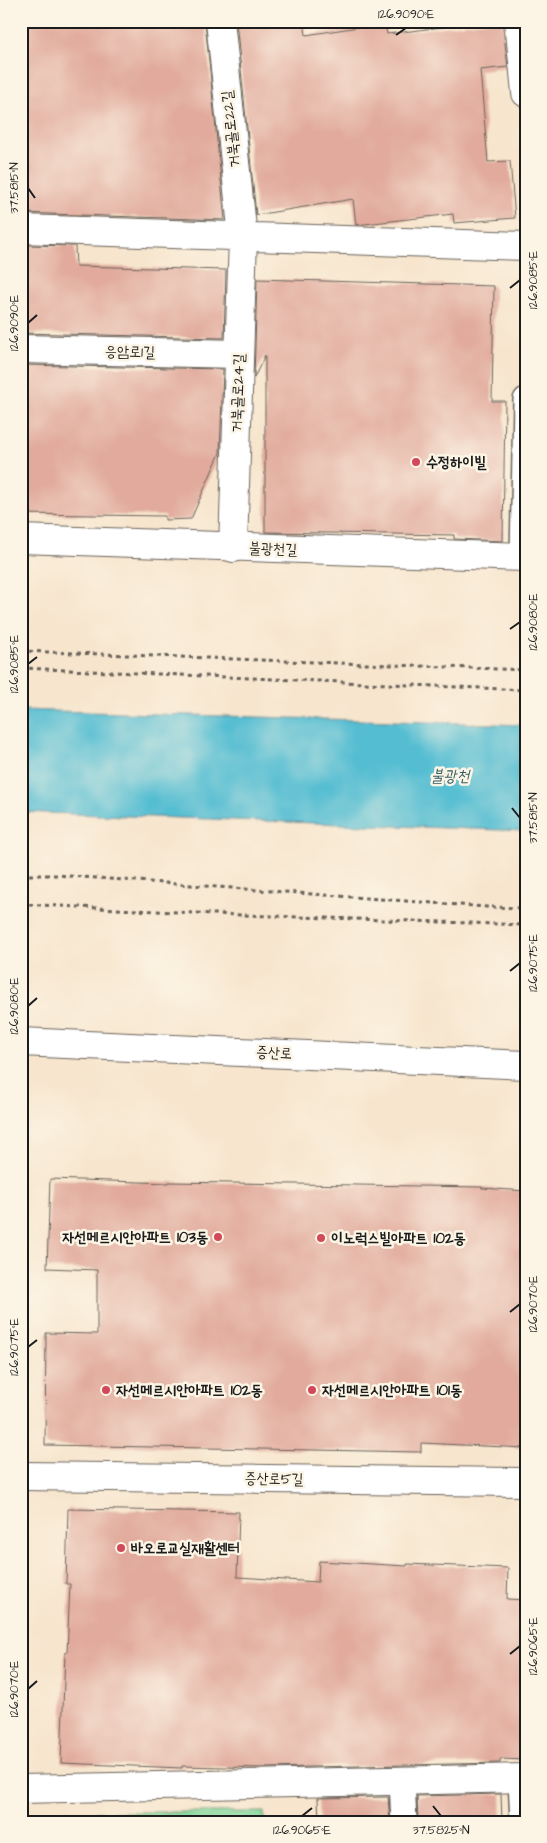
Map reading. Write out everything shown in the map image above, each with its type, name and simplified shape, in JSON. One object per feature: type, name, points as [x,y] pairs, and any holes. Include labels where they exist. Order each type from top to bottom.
[{"type":"street","name":"거북골로22길","points":[[220,21],[243,237]]},
{"type":"street","points":[[519,21],[526,93]]},
{"type":"street","points":[[21,229],[526,246]]},
{"type":"street","name":"거북골로24길","points":[[233,548],[243,237]]},
{"type":"street","name":"응암로1길","points":[[21,349],[239,354]]},
{"type":"street","name":"불광천길","points":[[21,539],[524,557]]},
{"type":"street","name":"증산로","points":[[21,1042],[526,1065]]},
{"type":"street","name":"증산로5길","points":[[21,1476],[526,1482]]},
{"type":"street","points":[[21,1789],[523,1778]]},
{"type":"lane","points":[[524,557],[526,400]]},
{"type":"lane","points":[[523,1778],[523,1822]]},
{"type":"lane","points":[[402,1781],[404,1822]]},
{"type":"path","points":[[21,651],[526,670]]},
{"type":"path","points":[[21,668],[526,690]]},
{"type":"path","points":[[21,875],[56,875],[487,907],[526,908]]},
{"type":"path","points":[[21,904],[204,914],[526,925]]},
{"type":"green space","points":[[43,1812],[264,1812],[264,1822],[43,1822]]},
{"type":"water","name":"불광천","points":[[21,710],[526,725],[526,831],[21,812]]},
{"type":"building","points":[[21,21],[205,21],[225,220],[21,213]]},
{"type":"building","points":[[236,21],[304,21],[306,35],[385,23],[387,34],[502,21],[508,67],[480,70],[488,162],[510,161],[515,218],[454,223],[453,214],[356,225],[353,199],[256,215]]},
{"type":"building","points":[[21,245],[75,246],[76,266],[226,270],[224,338],[21,333]]},
{"type":"building","points":[[257,279],[494,286],[492,401],[505,401],[503,541],[454,539],[454,535],[265,532],[265,355],[254,378]]},
{"type":"building","points":[[21,365],[223,369],[220,453],[191,519],[165,520],[165,516],[21,514]]},
{"type":"building","points":[[50,1179],[169,1183],[482,1187],[526,1191],[526,1448],[421,1443],[421,1452],[45,1445],[46,1333],[97,1334],[97,1270],[47,1268]]},
{"type":"building","points":[[68,1509],[239,1512],[237,1577],[318,1582],[319,1561],[407,1566],[407,1564],[508,1568],[507,1599],[526,1600],[526,1760],[500,1759],[500,1763],[264,1768],[182,1766],[182,1768],[61,1763],[65,1653],[67,1653],[70,1584],[66,1584]]},
{"type":"building","points":[[501,1794],[502,1822],[418,1822],[417,1796]]},
{"type":"building","points":[[388,1797],[390,1822],[319,1822],[318,1798]]},
{"type":"place","name":"수정하이빌","points":[[416,462]]},
{"type":"place","name":"자선메르시안아파트 103동","points":[[218,1237]]},
{"type":"place","name":"이노럭스빌아파트 102동","points":[[321,1238]]},
{"type":"place","name":"자선메르시안아파트 102동","points":[[106,1390]]},
{"type":"place","name":"자선메르시안아파트 101동","points":[[312,1390]]},
{"type":"place","name":"바오로교실재활센터","points":[[121,1548]]}]
